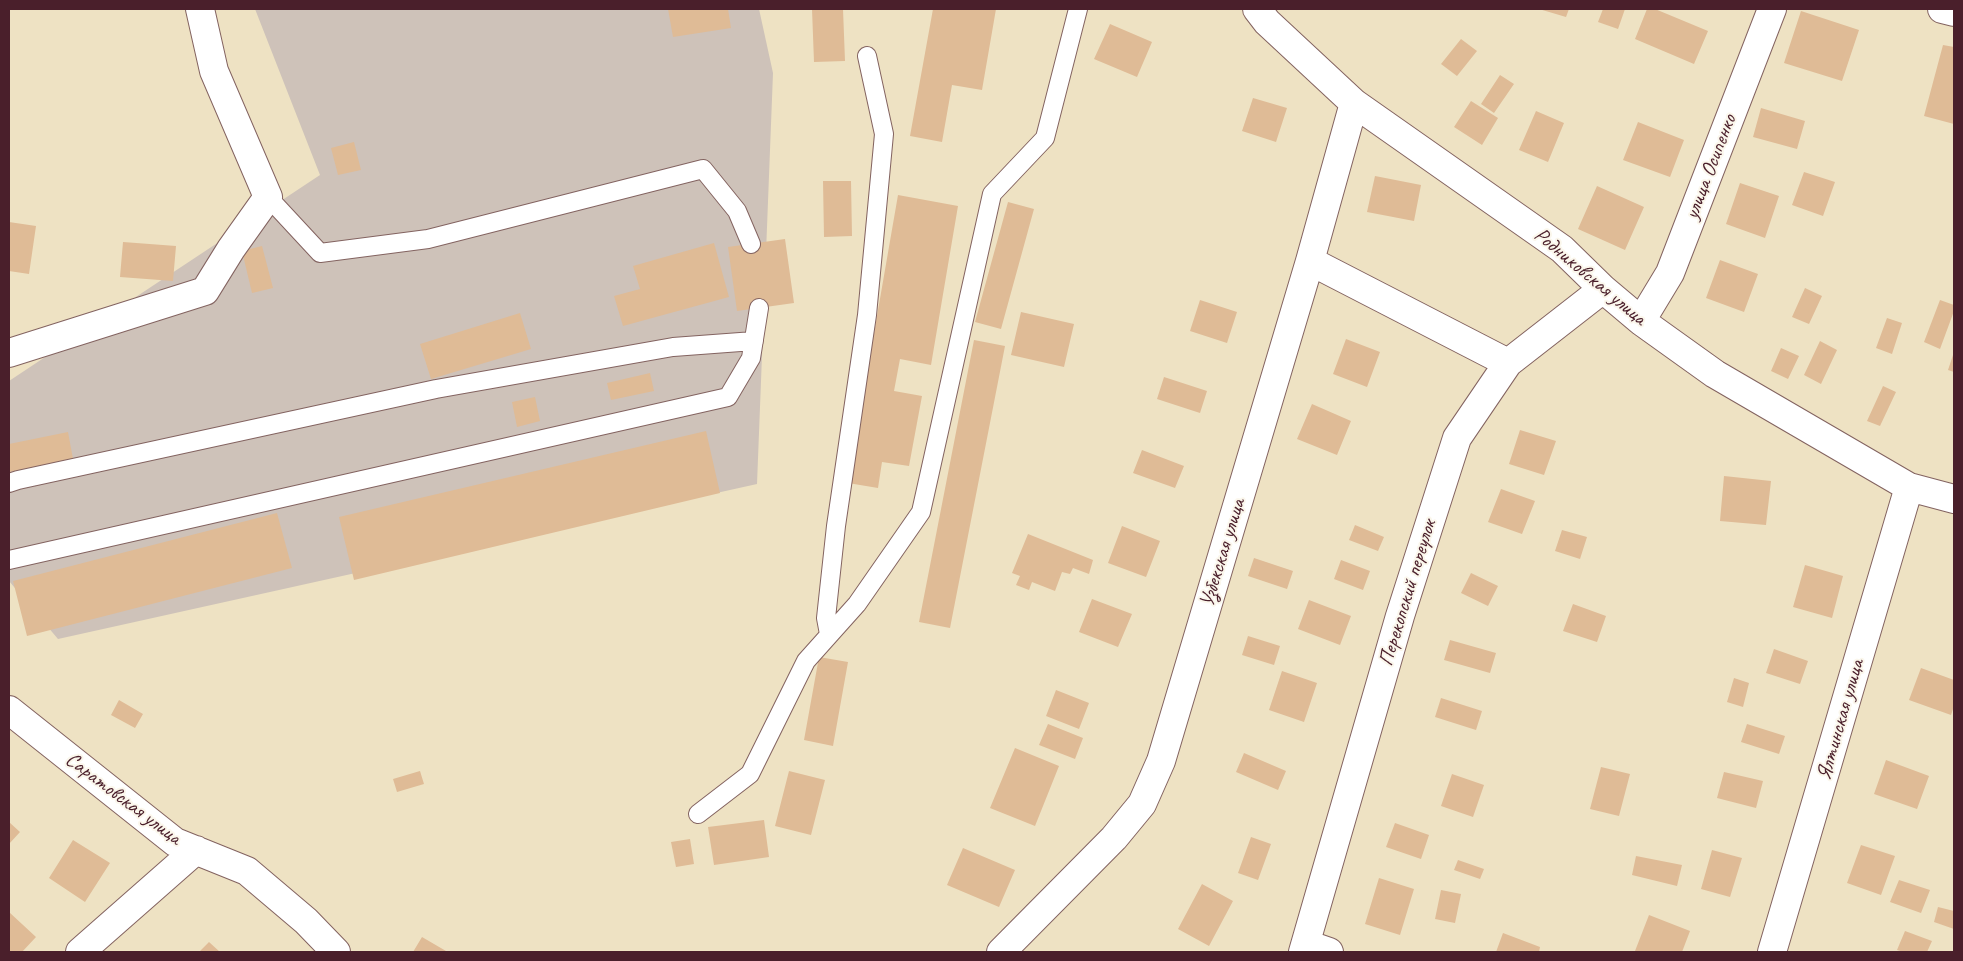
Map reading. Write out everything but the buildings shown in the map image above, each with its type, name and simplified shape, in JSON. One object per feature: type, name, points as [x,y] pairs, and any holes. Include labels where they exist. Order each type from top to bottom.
[{"type":"street","points":[[9,353],[205,291],[231,249],[268,197],[214,71],[200,9]]},
{"type":"street","name":"Родниковская улица","points":[[1257,9],[1266,22],[1354,103],[1562,249],[1603,289],[1641,321],[1715,374],[1909,487],[1954,499]]},
{"type":"street","name":"улица Осипенко","points":[[1641,321],[1670,273],[1772,9]]},
{"type":"street","points":[[1942,9],[1954,12]]},
{"type":"street","name":"Узбекская улица","points":[[1000,952],[1114,838],[1142,804],[1161,761],[1310,261],[1354,103]]},
{"type":"street","points":[[1310,261],[1508,363]]},
{"type":"street","name":"Перекопский переулок","points":[[1313,950],[1400,616],[1457,438],[1508,363],[1603,289]]},
{"type":"street","name":"Ялтинская улица","points":[[1772,952],[1909,487]]},
{"type":"street","name":"Саратовская улица","points":[[9,710],[175,842],[248,872],[306,920],[336,952]]},
{"type":"street","points":[[80,952],[196,850]]},
{"type":"lane","points":[[698,814],[750,774],[806,661],[857,604],[921,512],[992,194],[1045,138],[1078,9]]},
{"type":"lane","points":[[829,634],[826,618],[836,526],[867,315],[884,134],[867,56]]},
{"type":"lane","points":[[268,197],[320,253],[428,239],[703,169],[737,211],[751,244]]},
{"type":"lane","points":[[9,560],[728,398],[751,358],[759,308]]},
{"type":"lane","points":[[9,483],[436,390],[673,347],[754,341]]},
{"type":"shaded area","points":[[255,9],[759,9],[773,73],[757,484],[58,639],[9,581],[9,381],[320,175]]}]
